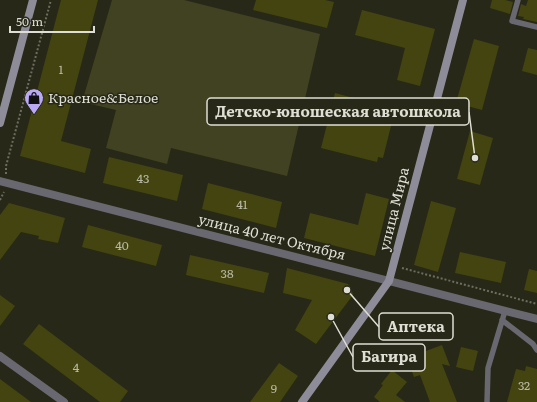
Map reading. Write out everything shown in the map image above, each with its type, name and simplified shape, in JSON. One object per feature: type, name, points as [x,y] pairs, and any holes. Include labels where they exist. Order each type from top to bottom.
[{"type":"street","points":[[0,123],[33,0]]},
{"type":"street","name":"улица Мира","points":[[302,402],[389,281],[463,0]]},
{"type":"street","name":"улица 40 лет Октября","points":[[3,182],[537,319]]},
{"type":"street","points":[[0,356],[63,402]]},
{"type":"lane","points":[[518,0],[512,21],[537,27]]},
{"type":"lane","points":[[487,402],[488,368],[505,311]]},
{"type":"lane","points":[[502,320],[533,344],[537,350]]},
{"type":"path","points":[[0,200],[3,195],[3,182],[6,166],[51,0]]},
{"type":"path","points":[[393,266],[537,304]]},
{"type":"green space","points":[[112,0],[184,0],[320,34],[287,176],[171,148],[167,164],[106,148],[116,110],[82,102]]},
{"type":"building","points":[[61,0],[98,0],[61,141],[91,149],[85,173],[20,156]]},
{"type":"building","points":[[256,0],[325,0],[334,2],[327,28],[253,10]]},
{"type":"building","points":[[492,0],[505,0],[513,2],[510,14],[490,8]]},
{"type":"building","points":[[528,0],[537,0],[537,22],[523,19],[524,17],[518,16],[521,4],[526,6]]},
{"type":"building","points":[[362,10],[435,29],[420,86],[397,80],[405,48],[355,35]]},
{"type":"building","points":[[474,39],[499,46],[482,110],[456,103]]},
{"type":"building","points":[[528,48],[537,50],[537,75],[522,71]]},
{"type":"building","points":[[335,93],[391,108],[390,113],[394,114],[383,158],[378,157],[377,162],[321,148]]},
{"type":"building","points":[[470,131],[493,138],[480,185],[457,179]]},
{"type":"building","points":[[109,157],[183,175],[177,201],[103,183]]},
{"type":"building","points":[[208,183],[282,202],[276,228],[202,209]]},
{"type":"building","points":[[366,193],[389,199],[375,256],[304,238],[310,213],[358,225]]},
{"type":"building","points":[[431,201],[456,208],[438,272],[414,265]]},
{"type":"building","points":[[9,203],[65,218],[58,243],[38,239],[39,236],[21,232],[0,260],[0,215]]},
{"type":"building","points":[[88,225],[162,245],[156,266],[82,247]]},
{"type":"building","points":[[460,252],[506,262],[501,283],[455,273]]},
{"type":"building","points":[[190,255],[269,273],[264,293],[186,275]]},
{"type":"building","points":[[287,268],[348,284],[351,288],[353,295],[316,344],[295,330],[312,300],[283,293]]},
{"type":"building","points":[[529,269],[537,271],[537,293],[524,290]]},
{"type":"building","points":[[0,295],[15,306],[0,326]]},
{"type":"building","points":[[39,324],[128,391],[120,402],[100,402],[23,344]]},
{"type":"building","points":[[442,345],[450,366],[442,364],[457,402],[430,402],[420,375],[414,377],[407,358]]},
{"type":"building","points":[[461,347],[478,351],[473,371],[456,367]]},
{"type":"building","points":[[279,363],[298,376],[280,402],[250,402]]},
{"type":"building","points":[[526,366],[537,369],[537,402],[507,402],[516,369],[525,371]]},
{"type":"building","points":[[392,370],[407,382],[396,395],[405,402],[380,402],[374,397],[383,385],[381,384]]},
{"type":"building","points":[[0,379],[31,402],[0,402]]},
{"type":"place","name":"Красное&Белое","points":[[34,115]]},
{"type":"place","name":"Детско-юношеская автошкола","points":[[475,158]]},
{"type":"place","name":"Аптека","points":[[347,290]]},
{"type":"place","name":"Багира","points":[[331,317]]}]
